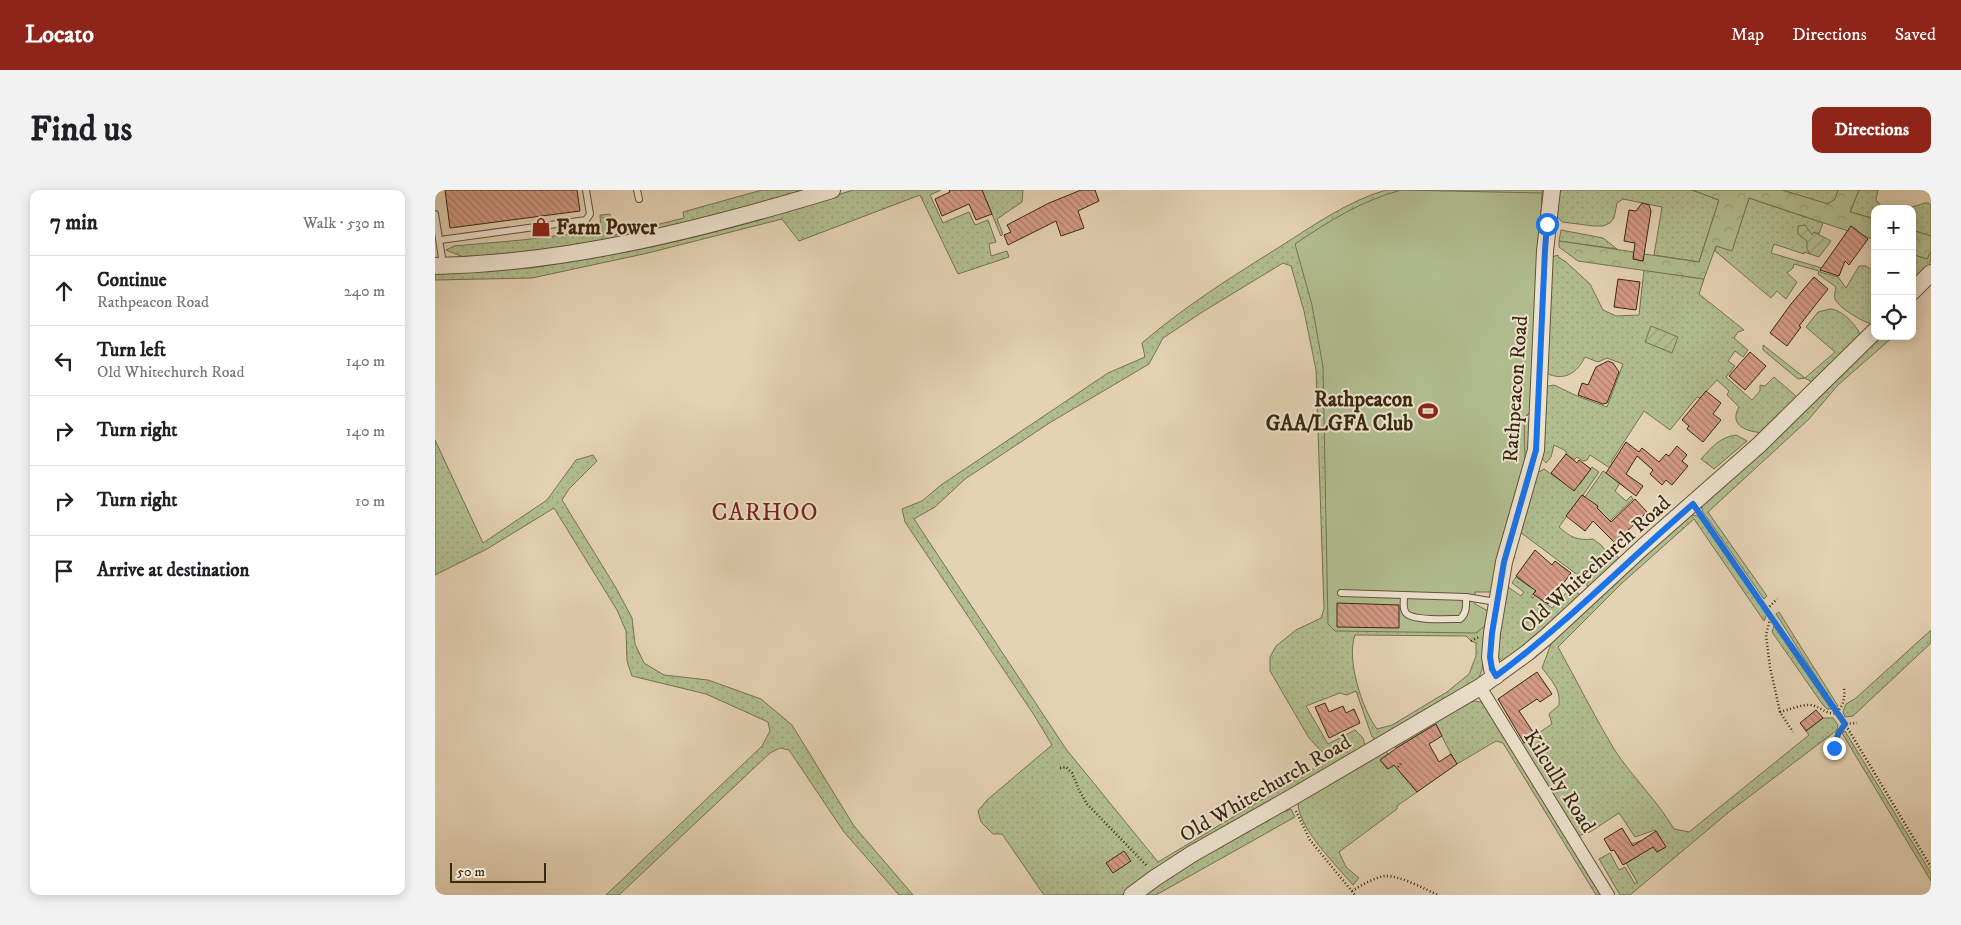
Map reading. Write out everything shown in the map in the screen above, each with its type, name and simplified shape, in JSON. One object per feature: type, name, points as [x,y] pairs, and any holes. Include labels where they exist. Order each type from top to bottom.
[{"type":"street","points":[[439,266],[523,261],[609,248],[748,214],[832,190]]},
{"type":"street","name":"Rathpeacon Road","points":[[1496,676],[1492,669],[1490,657],[1497,602],[1507,547],[1536,450],[1545,250],[1552,190]]},
{"type":"street","points":[[1916,288],[1931,273]]},
{"type":"street","name":"Old Whitechurch Road","points":[[1132,895],[1192,854],[1289,799],[1496,676],[1546,638],[1643,547],[1759,445],[1871,335]]},
{"type":"street","name":"Kilcully Road","points":[[1480,687],[1608,895]]},
{"type":"lane","points":[[440,240],[586,220],[590,214],[586,190]]},
{"type":"lane","points":[[637,190],[639,199]]},
{"type":"lane","points":[[435,217],[440,240],[439,266]]},
{"type":"lane","points":[[1341,593],[1466,597],[1497,602]]},
{"type":"lane","points":[[1404,595],[1404,609],[1415,618],[1460,619],[1466,611],[1466,597]]},
{"type":"path","points":[[1693,504],[1845,724],[1931,867]]},
{"type":"path","points":[[1767,609],[1777,599]]},
{"type":"path","points":[[1771,615],[1766,636],[1770,667],[1780,712],[1793,732]]},
{"type":"path","points":[[1837,713],[1845,698],[1845,688]]},
{"type":"path","points":[[1780,712],[1809,705],[1826,712],[1837,713]]},
{"type":"path","points":[[1845,724],[1857,723]]},
{"type":"path","points":[[1834,748],[1838,734],[1845,724]]},
{"type":"path","points":[[1398,767],[1402,762]]},
{"type":"path","points":[[1060,768],[1066,767],[1072,773],[1087,804],[1148,868]]},
{"type":"path","points":[[1295,810],[1310,840],[1355,895]]},
{"type":"path","points":[[1352,891],[1371,880],[1387,876],[1410,882],[1438,895]]},
{"type":"green space","points":[[762,190],[812,190],[686,224],[569,249],[466,258],[446,250],[454,246],[601,230],[600,215],[610,214],[611,236],[684,218],[683,212]]},
{"type":"green space","points":[[853,190],[941,190],[930,195],[943,223],[969,212],[975,225],[988,220],[996,242],[989,244],[991,256],[1007,251],[1009,257],[958,274],[920,195],[799,241],[782,219],[648,253],[532,278],[435,280],[435,274],[531,268],[592,258],[782,212]]},
{"type":"green space","points":[[982,190],[1023,190],[1022,202],[997,219],[1003,234],[1001,236]]},
{"type":"green space","name":"Rathpeacon GAA/LGFA Club","points":[[1386,190],[1542,190],[1533,409],[1525,418],[1530,420],[1534,439],[1525,477],[1461,578],[1486,625],[1482,670],[1478,680],[1376,740],[1372,737],[1356,691],[1347,695],[1340,693],[1306,706],[1328,744],[1355,730],[1363,738],[1365,746],[1129,888],[1122,895],[1044,895],[1002,834],[993,834],[981,822],[978,811],[987,800],[1052,745],[905,522],[902,509],[922,501],[941,485],[1108,373],[1145,357],[1142,343],[1175,316],[1210,292],[1319,222],[1358,200]],"holes":[[[1283,263],[1291,266],[1304,311],[1316,370],[1324,609],[1321,618],[1296,630],[1276,646],[1270,657],[1270,671],[1309,738],[1324,754],[1323,763],[1158,862],[1066,749],[914,519],[935,507],[965,479],[1051,422],[1149,364],[1163,338]],[[1355,635],[1466,636],[1476,643],[1476,656],[1469,674],[1447,692],[1392,725],[1377,729],[1366,709],[1357,683],[1353,657]]]},
{"type":"green space","name":"Rathpeacon GAA/LGFA Club","points":[[1401,190],[1542,193],[1533,409],[1524,418],[1525,460],[1493,592],[1475,592],[1475,604],[1488,611],[1486,625],[1476,633],[1335,631],[1328,624],[1323,367],[1312,305],[1295,244],[1346,212]]},
{"type":"green space","points":[[1556,190],[1692,190],[1719,200],[1699,262],[1654,255],[1662,207],[1623,199],[1617,203],[1614,218],[1610,223],[1603,226],[1562,222],[1556,215]]},
{"type":"green space","points":[[1692,190],[1782,190],[1828,204],[1835,199],[1838,190],[1859,190],[1850,212],[1871,218],[1871,239],[1851,227],[1848,231],[1749,198],[1732,251],[1716,246],[1704,279],[1578,261],[1559,247],[1559,241],[1634,252],[1633,259],[1643,261],[1644,254],[1699,262],[1719,200]]},
{"type":"green space","points":[[1782,190],[1838,190],[1835,199],[1828,204]]},
{"type":"green space","points":[[1859,190],[1878,190],[1876,200],[1880,205],[1871,205],[1871,218],[1850,212]]},
{"type":"green space","points":[[1749,198],[1823,223],[1819,234],[1814,232],[1809,240],[1808,248],[1810,254],[1804,252],[1804,254],[1774,244],[1771,253],[1822,268],[1820,272],[1838,277],[1846,288],[1859,266],[1866,266],[1871,269],[1871,324],[1859,319],[1837,303],[1835,299],[1836,287],[1818,274],[1819,271],[1794,264],[1793,268],[1787,273],[1797,282],[1786,299],[1777,291],[1771,298],[1715,251],[1716,246],[1732,250]]},
{"type":"green space","points":[[1929,203],[1931,206],[1931,236],[1916,231],[1916,206]]},
{"type":"green space","points":[[1805,225],[1812,235],[1814,232],[1831,241],[1819,257],[1810,254],[1807,249],[1807,241],[1798,234],[1798,226]]},
{"type":"green space","points":[[1561,230],[1603,238],[1617,249],[1559,241]]},
{"type":"green space","points":[[1916,231],[1931,236],[1931,251],[1927,259],[1916,255]]},
{"type":"green space","points":[[1931,251],[1927,270],[1916,279],[1916,255],[1927,259]]},
{"type":"green space","points":[[1558,255],[1590,284],[1603,310],[1616,316],[1639,315],[1644,270],[1704,279],[1699,294],[1744,330],[1738,332],[1734,338],[1748,350],[1743,357],[1735,351],[1728,361],[1735,366],[1726,377],[1752,400],[1760,391],[1760,385],[1765,386],[1774,377],[1797,397],[1764,433],[1741,427],[1736,419],[1739,407],[1727,395],[1729,391],[1717,380],[1700,398],[1697,397],[1670,430],[1644,411],[1611,462],[1626,473],[1615,491],[1626,501],[1631,496],[1633,499],[1610,521],[1608,519],[1605,522],[1577,502],[1559,527],[1575,538],[1593,539],[1612,558],[1617,554],[1619,561],[1591,587],[1586,585],[1587,582],[1520,532],[1514,555],[1515,558],[1511,557],[1537,473],[1544,469],[1565,484],[1574,480],[1580,484],[1592,467],[1599,472],[1583,495],[1585,497],[1603,471],[1609,475],[1613,470],[1590,455],[1587,460],[1583,461],[1577,457],[1574,460],[1566,454],[1566,451],[1554,445],[1551,457],[1546,463],[1540,456],[1544,387],[1554,385],[1607,407],[1623,364],[1607,358],[1598,362],[1585,357],[1578,368],[1569,374],[1559,377],[1546,373],[1552,257]]},
{"type":"green space","points":[[1830,309],[1839,312],[1852,322],[1860,335],[1812,382],[1805,378],[1835,352],[1806,327],[1818,312]]},
{"type":"green space","points":[[1651,326],[1678,337],[1672,353],[1645,342]]},
{"type":"green space","points":[[1878,340],[1889,340],[1838,385],[1809,419],[1708,512],[1767,596],[1764,599],[1703,512],[1701,506]]},
{"type":"green space","points":[[1763,345],[1805,378],[1798,379],[1763,350]]},
{"type":"green space","points":[[1736,435],[1747,441],[1714,469],[1701,459],[1721,440]]},
{"type":"green space","points":[[435,440],[483,543],[547,500],[576,460],[593,455],[597,461],[569,489],[562,500],[616,588],[632,618],[635,644],[644,663],[664,675],[708,680],[761,699],[792,725],[854,826],[913,895],[899,895],[844,832],[789,750],[780,748],[770,753],[619,895],[606,895],[762,746],[770,731],[768,722],[706,694],[632,676],[627,661],[626,631],[617,610],[554,508],[487,549],[435,575]]},
{"type":"green space","points":[[1690,515],[1698,516],[1767,614],[1764,621],[1694,519],[1621,584],[1558,647],[1599,724],[1621,759],[1660,808],[1674,829],[1689,832],[1809,735],[1806,731],[1823,718],[1833,718],[1838,725],[1837,730],[1729,812],[1630,895],[1620,895],[1599,859],[1610,853],[1619,870],[1625,867],[1635,884],[1637,882],[1626,863],[1639,856],[1632,844],[1640,841],[1651,843],[1657,852],[1665,847],[1655,830],[1635,837],[1619,813],[1590,832],[1578,836],[1522,744],[1552,724],[1549,714],[1559,705],[1557,689],[1542,668],[1551,644],[1587,608]]},
{"type":"green space","points":[[1547,575],[1531,597],[1533,598],[1535,595],[1552,608],[1571,588],[1575,587],[1577,593],[1581,595],[1511,658],[1502,661],[1496,655],[1505,585],[1521,596],[1524,592],[1512,583],[1516,577],[1530,587],[1536,578]]},
{"type":"green space","points":[[1779,612],[1838,706],[1836,708],[1776,614]]},
{"type":"green space","points":[[1774,626],[1831,709],[1827,709],[1823,705],[1772,632]]},
{"type":"green space","points":[[1931,630],[1931,643],[1853,716],[1845,717],[1843,712],[1846,704],[1856,698]]},
{"type":"green space","points":[[1475,701],[1480,702],[1491,712],[1500,731],[1601,895],[1596,895],[1503,743],[1496,741],[1457,764],[1436,725],[1396,748],[1394,745],[1463,705]]},
{"type":"green space","points":[[1845,731],[1931,873],[1931,881],[1842,733]]},
{"type":"green space","points":[[1385,750],[1388,754],[1380,760],[1387,769],[1396,764],[1400,772],[1417,792],[1339,852],[1346,867],[1359,878],[1353,885],[1329,858],[1305,826],[1298,805],[1301,800]]},
{"type":"green space","points":[[1291,809],[1295,817],[1156,895],[1142,895],[1158,882],[1264,820]]},
{"type":"building","points":[[445,190],[577,190],[580,211],[450,228]]},
{"type":"building","points":[[949,190],[982,190],[992,214],[976,220],[969,204],[942,216],[935,199],[950,192]]},
{"type":"building","points":[[1081,190],[1095,190],[1099,201],[1078,211],[1084,228],[1061,236],[1056,221],[1008,245],[1004,235],[1011,232],[1007,225],[1049,203]]},
{"type":"building","points":[[1642,203],[1649,205],[1651,211],[1643,261],[1633,259],[1635,243],[1624,241],[1629,210],[1636,211]]},
{"type":"building","points":[[1851,226],[1868,239],[1849,265],[1845,261],[1839,276],[1820,270]]},
{"type":"building","points":[[1814,277],[1828,289],[1799,326],[1801,327],[1787,346],[1770,333]]},
{"type":"building","points":[[1618,279],[1640,282],[1636,310],[1614,307]]},
{"type":"building","points":[[1750,352],[1766,366],[1745,390],[1729,376]]},
{"type":"building","points":[[1608,361],[1613,363],[1619,372],[1607,403],[1603,404],[1578,395],[1582,383],[1588,385],[1596,367]]},
{"type":"building","points":[[1706,391],[1721,403],[1713,414],[1721,420],[1703,442],[1687,429],[1689,426],[1682,420]]},
{"type":"building","points":[[1626,442],[1639,452],[1642,448],[1659,462],[1666,454],[1669,456],[1677,446],[1687,455],[1682,461],[1688,466],[1672,485],[1666,480],[1662,485],[1650,474],[1653,470],[1637,456],[1626,474],[1643,486],[1636,496],[1606,473]]},
{"type":"building","points":[[1566,454],[1577,463],[1579,460],[1591,469],[1574,491],[1551,473]]},
{"type":"building","points":[[1582,495],[1598,506],[1597,508],[1611,522],[1635,499],[1647,512],[1615,543],[1593,521],[1585,531],[1566,516]]},
{"type":"building","points":[[1535,550],[1552,565],[1555,561],[1571,573],[1548,604],[1533,594],[1536,591],[1516,576]]},
{"type":"building","points":[[1337,603],[1399,605],[1399,628],[1337,627]]},
{"type":"building","points":[[1537,672],[1552,694],[1540,702],[1537,699],[1519,711],[1535,735],[1524,743],[1498,699]]},
{"type":"building","points":[[1325,703],[1329,712],[1343,706],[1346,713],[1354,709],[1360,723],[1329,738],[1315,707]]},
{"type":"building","points":[[1816,710],[1823,718],[1806,731],[1800,723]]},
{"type":"building","points":[[1436,724],[1442,736],[1429,744],[1439,762],[1451,754],[1457,764],[1417,792],[1394,765],[1388,769],[1380,760]]},
{"type":"building","points":[[1622,828],[1633,846],[1656,831],[1666,847],[1657,852],[1653,847],[1623,865],[1614,850],[1611,851],[1604,839]]},
{"type":"building","points":[[1124,851],[1131,861],[1113,873],[1106,863]]},
{"type":"place","name":"Farm Power","points":[[541,227]]},
{"type":"place","name":"Rathpeacon GAA/LGFA Club","points":[[1428,411]]},
{"type":"district","name":"CARHOO","points":[[765,512]]},
{"type":"route","points":[[1547,224],[1536,450],[1507,547],[1492,633],[1490,657],[1492,669],[1496,676],[1546,638],[1643,547],[1693,504],[1845,724],[1838,734],[1834,748]]}]
